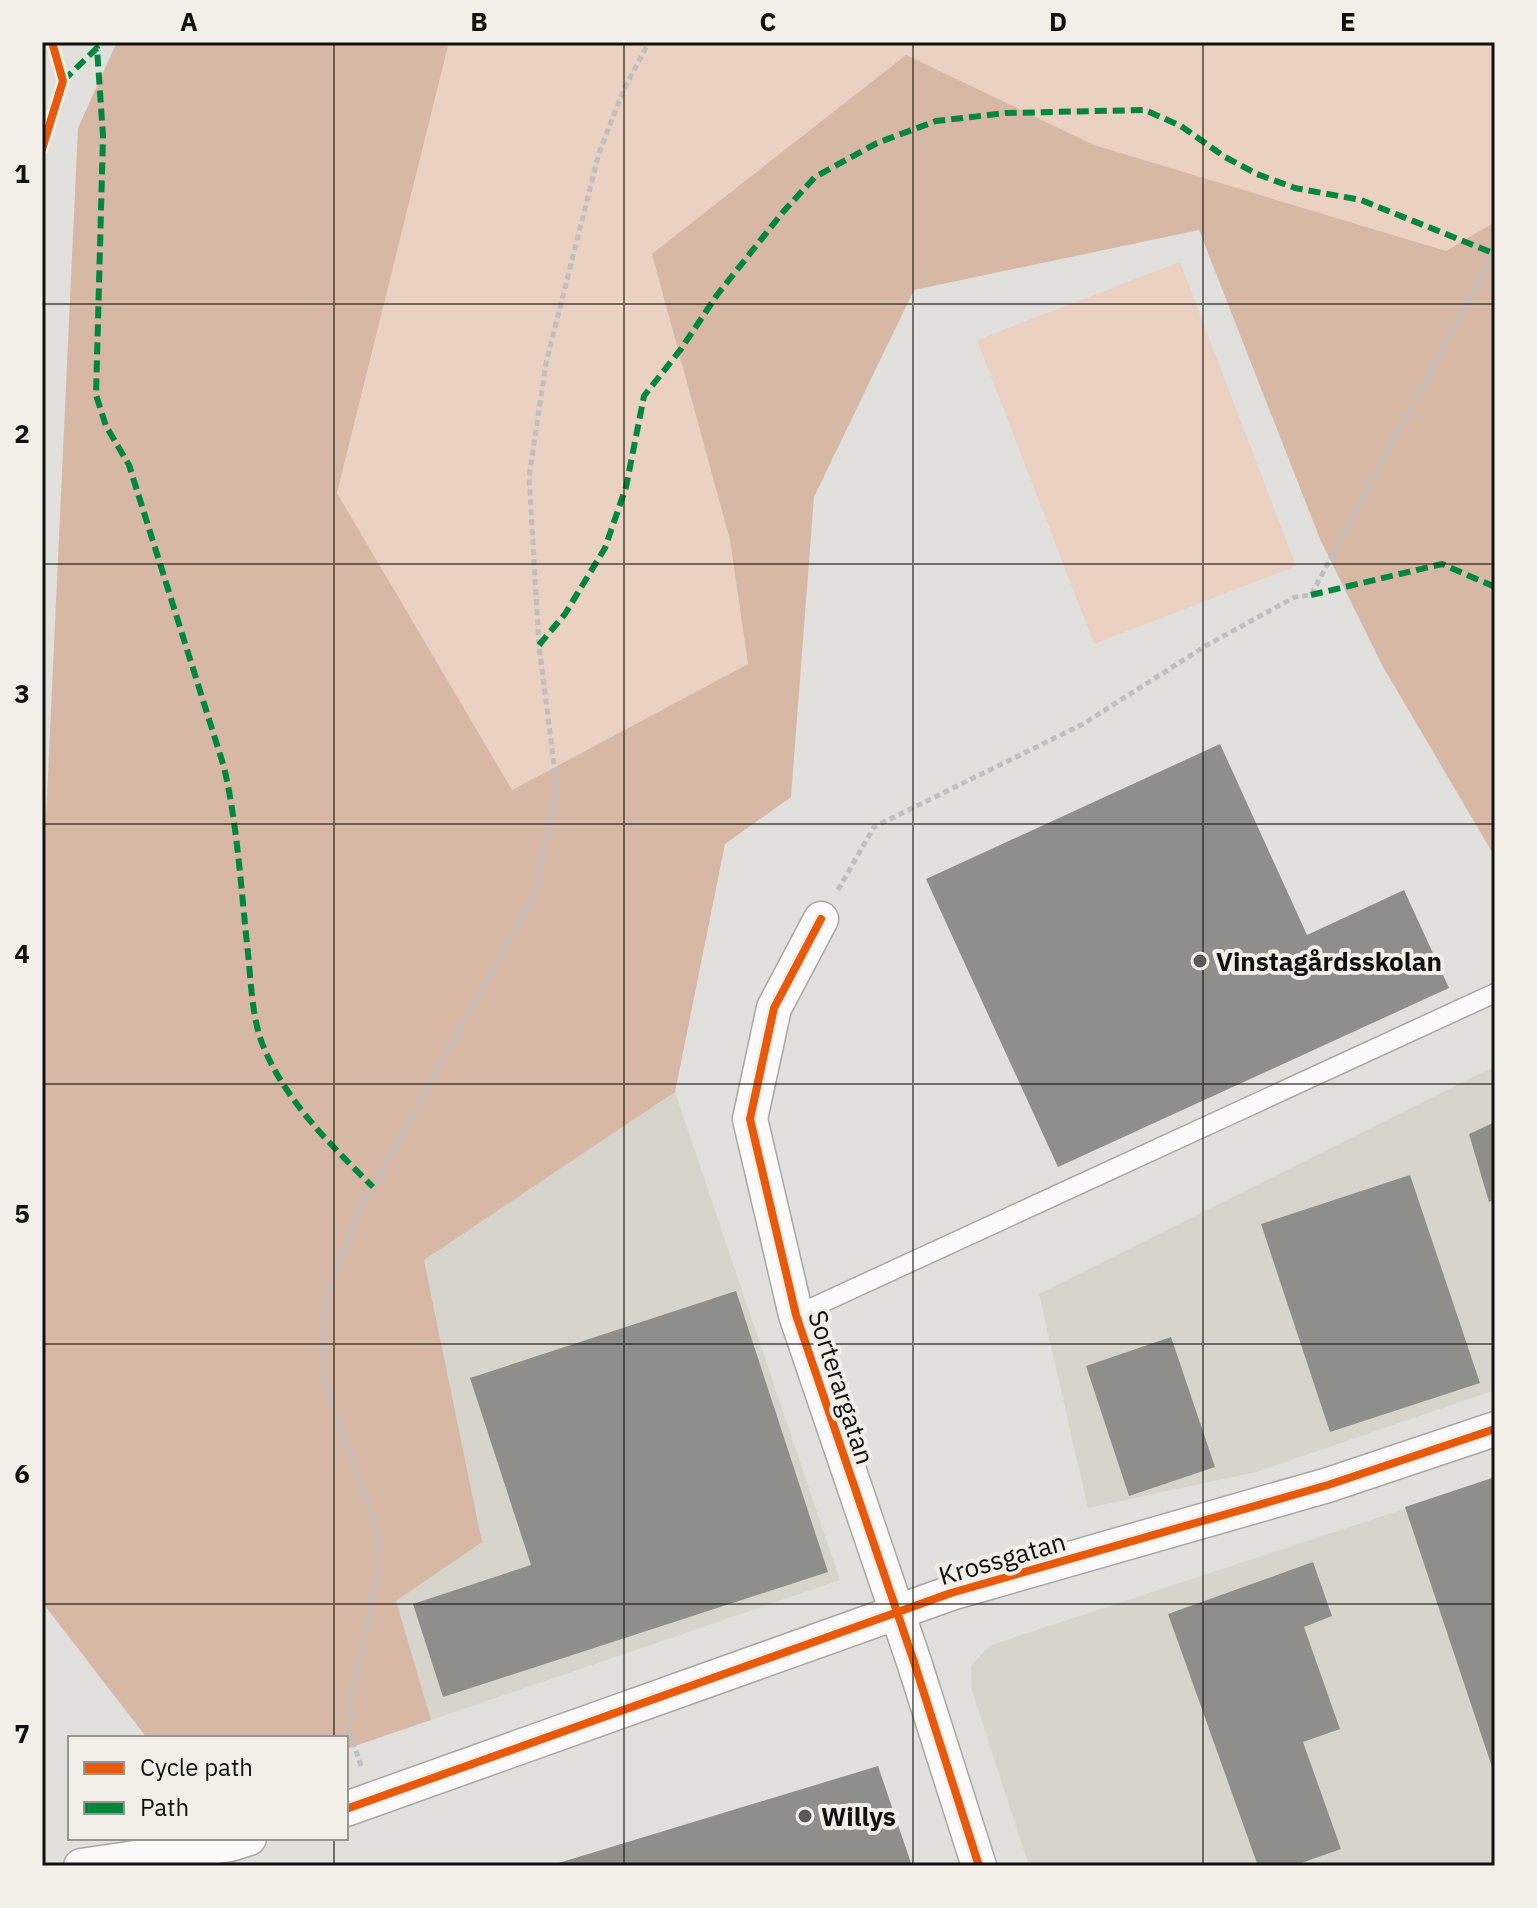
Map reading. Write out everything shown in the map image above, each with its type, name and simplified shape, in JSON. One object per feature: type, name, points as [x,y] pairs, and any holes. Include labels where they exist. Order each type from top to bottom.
[{"type":"street","name":"Sorterargatan","points":[[821,919],[774,1008],[750,1119],[796,1315],[979,1866]]},
{"type":"street","name":"Krossgatan","points":[[359,1805],[951,1593],[1328,1485],[1495,1429]]},
{"type":"street","points":[[81,1866],[243,1840]]},
{"type":"lane","points":[[796,1315],[1495,993]]},
{"type":"path","points":[[359,1805],[349,1730],[351,1695],[378,1578],[377,1531],[325,1382],[322,1342],[326,1299],[357,1215],[534,895],[557,789],[539,645],[529,477],[546,363],[599,153],[624,89],[649,42]]},
{"type":"path","points":[[821,919],[874,827],[1083,724],[1207,645],[1295,597],[1311,595],[1495,251]]},
{"type":"shaded area","points":[[117,42],[449,42],[337,493],[512,790],[748,664],[730,540],[652,254],[906,55],[1094,145],[1446,251],[1495,222],[1495,857],[1382,665],[1320,539],[1199,230],[914,290],[814,497],[791,797],[725,844],[675,1092],[424,1260],[482,1542],[396,1601],[431,1720],[348,1748],[348,1736],[145,1736],[42,1602],[42,904],[78,128]]},
{"type":"shaded area","points":[[449,42],[1495,42],[1495,222],[1446,251],[1094,145],[906,56],[730,540],[748,664],[511,790],[337,493]]},
{"type":"shaded area","points":[[1180,262],[1296,566],[1094,644],[977,340]]},
{"type":"shaded area","points":[[1495,1066],[1495,1390],[1256,1472],[1088,1508],[1039,1294]]},
{"type":"shaded area","points":[[675,1092],[840,1580],[431,1720],[395,1600],[482,1541],[424,1260]]},
{"type":"shaded area","points":[[1495,1479],[1495,1866],[1029,1866],[972,1691],[971,1666],[989,1646]]},
{"type":"building","name":"Vinstagårdsskolan","points":[[1220,744],[1307,935],[1404,890],[1449,988],[1058,1167],[926,879]]},
{"type":"building","points":[[1495,1122],[1495,1199],[1489,1202],[1469,1134]]},
{"type":"building","points":[[1410,1175],[1480,1383],[1330,1432],[1261,1224]]},
{"type":"building","points":[[736,1291],[828,1572],[443,1697],[413,1604],[531,1565],[470,1378]]},
{"type":"building","points":[[1171,1337],[1215,1467],[1129,1496],[1086,1366]]},
{"type":"building","points":[[1495,1477],[1495,1773],[1494,1773],[1405,1507]]},
{"type":"building","points":[[1313,1562],[1332,1616],[1304,1627],[1340,1729],[1303,1742],[1341,1849],[1293,1866],[1258,1866],[1168,1614]]},
{"type":"building","name":"Willys","points":[[878,1766],[912,1866],[552,1866],[552,1865]]},
{"type":"marked path","points":[[63,81],[97,48],[103,136],[96,395],[106,426],[129,465],[224,767],[236,836],[252,999],[259,1033],[271,1064],[296,1103],[373,1187]]},
{"type":"marked path","points":[[539,645],[565,614],[605,548],[626,487],[644,396],[681,349],[717,295],[815,177],[877,143],[936,121],[1006,113],[1145,110],[1181,126],[1225,157],[1257,174],[1295,188],[1361,200],[1493,253]]},
{"type":"marked path","points":[[1311,595],[1442,564],[1495,587]]},
{"type":"cycle path","points":[[42,149],[63,81],[52,42]]},
{"type":"cycle path","points":[[821,919],[774,1008],[750,1119],[796,1315],[914,1662],[979,1866]]},
{"type":"cycle path","points":[[348,1808],[951,1593],[1328,1485],[1495,1429]]},
{"type":"place","name":"Vinstagårdsskolan","points":[[1200,961]]},
{"type":"place","name":"Willys","points":[[805,1816]]}]
